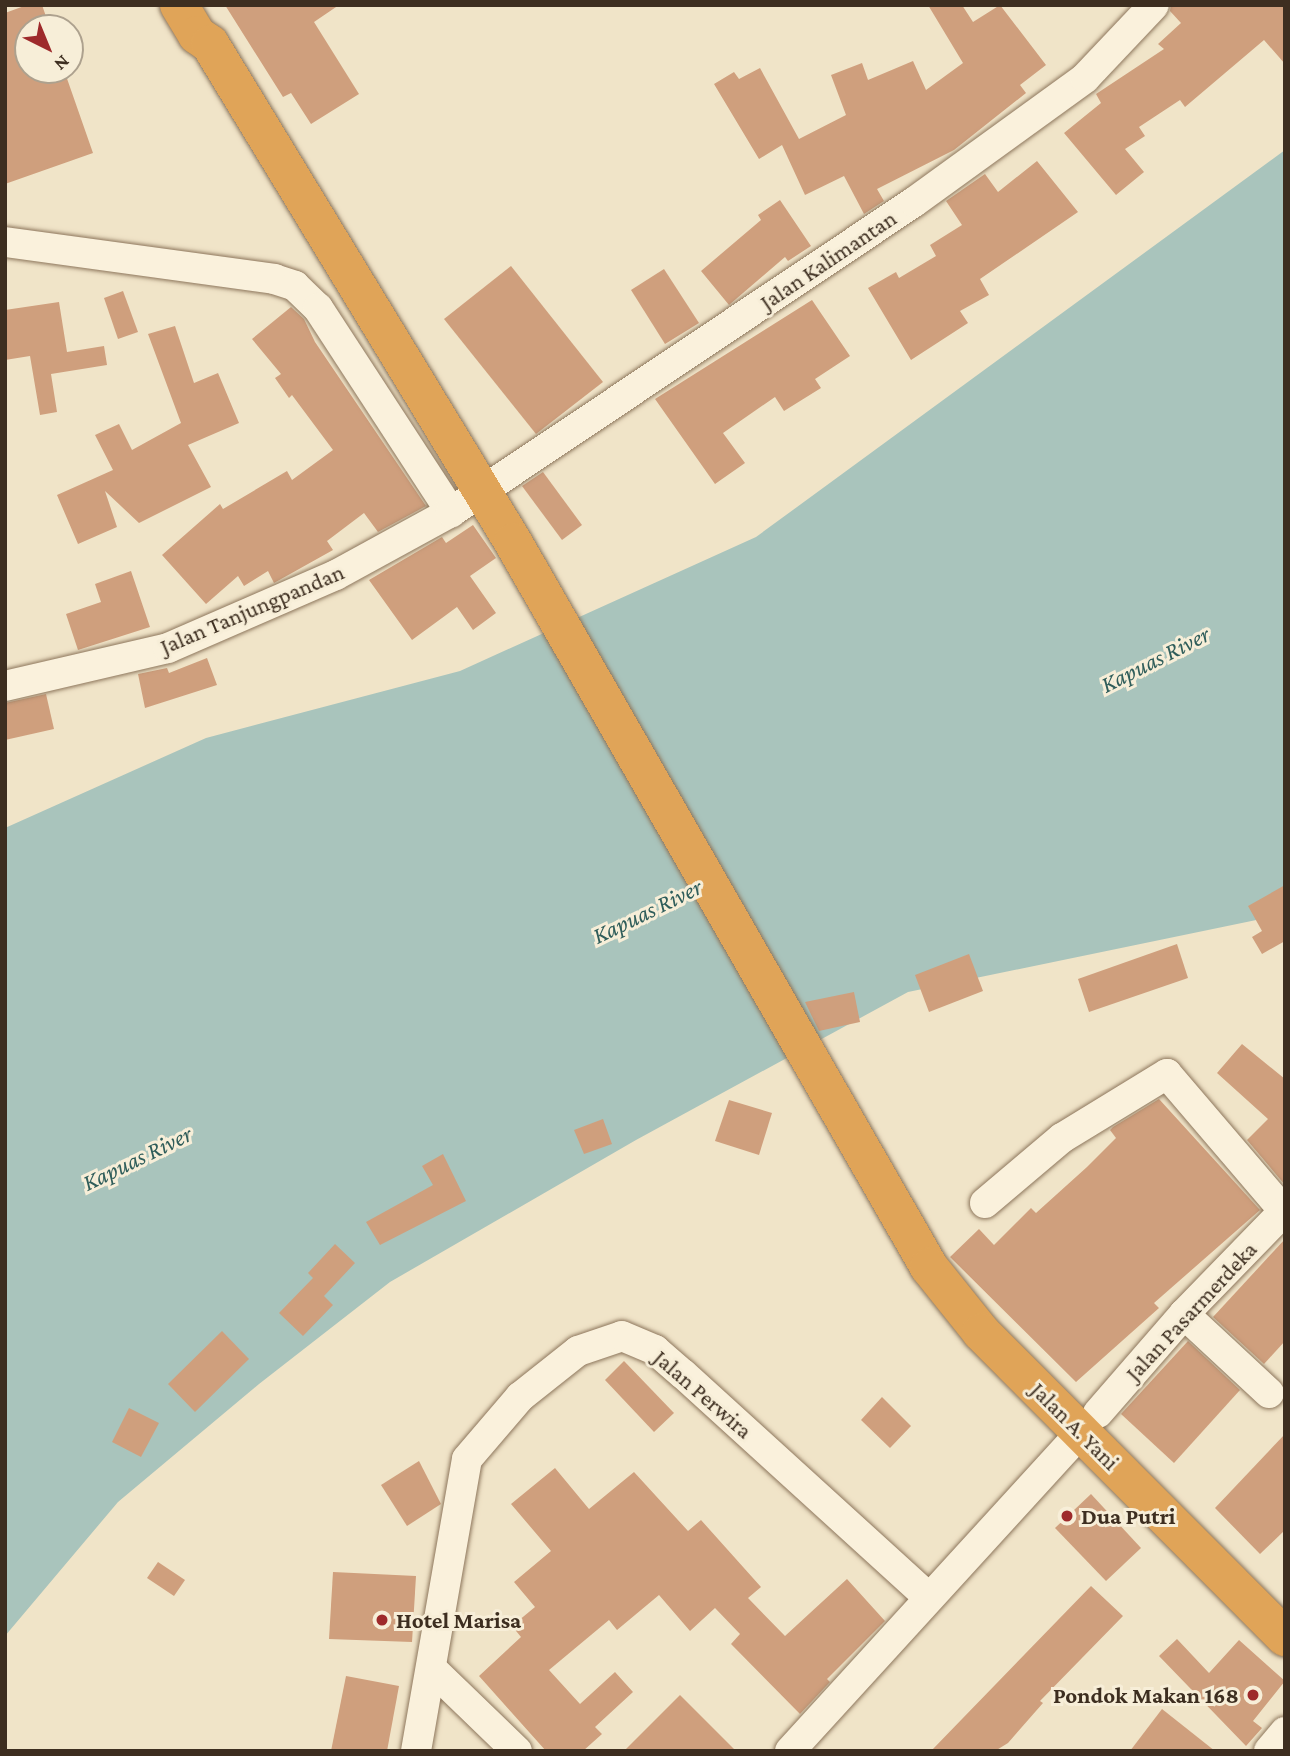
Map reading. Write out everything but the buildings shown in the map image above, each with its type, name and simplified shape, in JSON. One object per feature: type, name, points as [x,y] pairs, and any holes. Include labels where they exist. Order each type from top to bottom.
[{"type":"highway","points":[[179,5],[197,36],[210,44],[211,26],[200,5]]},
{"type":"highway","name":"Jalan A. Yani","points":[[210,44],[513,542],[929,1267],[981,1332],[1285,1637]]},
{"type":"street","name":"Jalan Kalimantan","points":[[484,493],[914,202],[1074,86],[1154,5]]},
{"type":"street","points":[[5,242],[274,279],[295,286],[318,308],[451,512]]},
{"type":"street","name":"Jalan Tanjungpandan","points":[[5,686],[168,648],[336,575],[484,493]]},
{"type":"street","points":[[985,1203],[1062,1138],[1167,1074],[1283,1217]]},
{"type":"street","name":"Jalan Pasarmerdeka","points":[[1098,1413],[1184,1314],[1283,1217]]},
{"type":"street","points":[[1184,1314],[1269,1392]]},
{"type":"street","name":"Jalan Perwira","points":[[432,1670],[467,1459],[520,1397],[578,1351],[622,1336],[655,1350],[684,1374],[928,1597]]},
{"type":"street","points":[[790,1751],[1067,1448]]},
{"type":"street","points":[[416,1751],[432,1670]]},
{"type":"street","points":[[432,1670],[517,1751]]},
{"type":"street","points":[[1269,1751],[1285,1732]]},
{"type":"water","name":"Kapuas River","points":[[1285,150],[1285,914],[908,992],[636,1140],[390,1282],[259,1384],[118,1502],[5,1636],[5,828],[206,738],[460,671],[756,537]]},
{"type":"place","name":"Dua Putri","points":[[1067,1516]]},
{"type":"place","name":"Hotel Marisa","points":[[382,1620]]},
{"type":"place","name":"Pondok Makan 168","points":[[1253,1695]]}]
